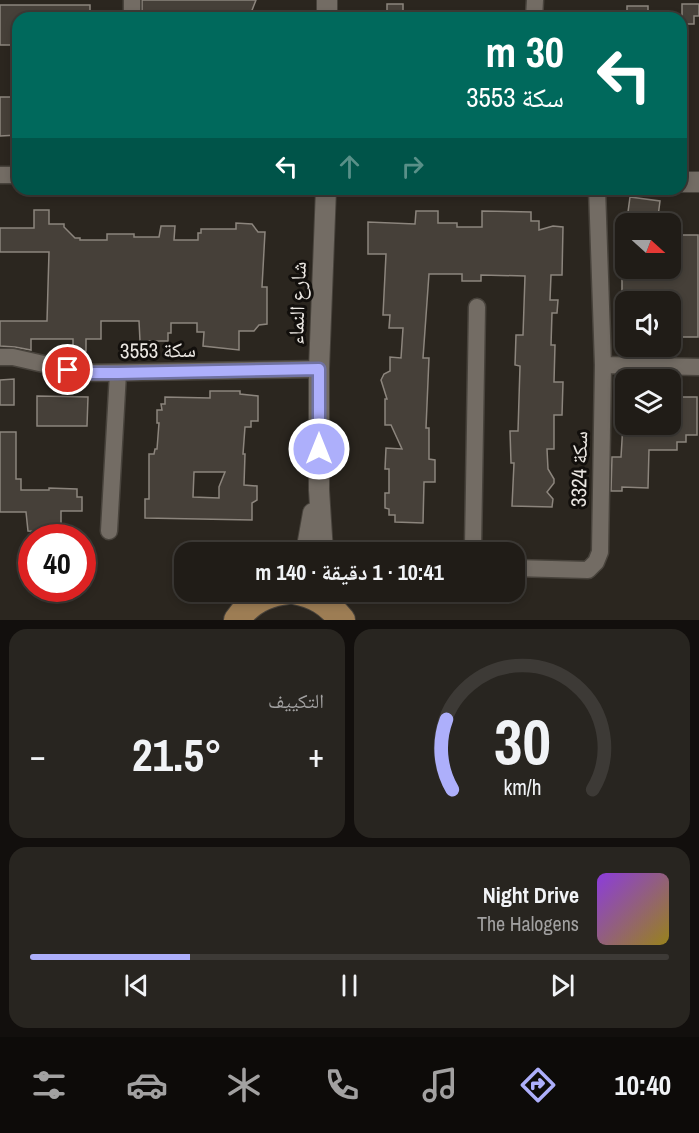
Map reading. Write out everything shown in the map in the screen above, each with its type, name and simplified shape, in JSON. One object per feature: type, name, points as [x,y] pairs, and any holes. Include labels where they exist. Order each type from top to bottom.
[{"type":"main road","points":[[237,620],[254,602]]},
{"type":"street","name":"شارع النماء","points":[[322,542],[319,490],[319,369],[326,195]]},
{"type":"street","name":"سكة 3324","points":[[525,568],[588,570],[596,562],[600,552],[603,365],[597,195]]},
{"type":"street","points":[[473,542],[477,307]]},
{"type":"street","name":"سكة 3553","points":[[0,357],[13,357],[82,373],[319,369]]},
{"type":"street","points":[[603,365],[699,367]]},
{"type":"street","points":[[109,531],[118,373]]},
{"type":"street","name":"شارع النماء","points":[[308,542],[319,490]]},
{"type":"building","points":[[142,0],[256,0],[251,12],[142,12]]},
{"type":"building","points":[[387,4],[403,4],[403,12],[387,12]]},
{"type":"building","points":[[682,4],[699,4],[699,16],[694,16],[694,24],[687,24],[687,12],[682,12]]},
{"type":"building","points":[[0,5],[90,5],[90,12],[12,12],[12,45],[0,45]]},
{"type":"building","points":[[627,6],[648,6],[648,12],[627,12]]},
{"type":"building","points":[[0,97],[12,97],[12,135],[0,136]]},
{"type":"building","points":[[630,197],[660,201],[658,213],[628,212]]},
{"type":"building","points":[[34,210],[49,210],[49,224],[64,224],[64,227],[75,238],[80,238],[80,240],[107,240],[107,234],[159,237],[161,226],[175,226],[174,240],[198,240],[198,233],[201,233],[201,229],[236,229],[236,223],[252,224],[258,232],[265,232],[262,287],[267,287],[267,324],[259,325],[254,331],[239,331],[239,350],[203,346],[204,332],[197,332],[197,323],[171,323],[168,341],[140,341],[139,321],[101,321],[101,339],[86,339],[86,351],[73,351],[73,339],[31,339],[31,350],[0,346],[0,321],[47,321],[49,252],[0,252],[0,228],[34,228]]},
{"type":"building","points":[[416,211],[438,211],[438,223],[457,223],[457,227],[482,227],[482,211],[531,212],[531,221],[539,221],[539,230],[553,226],[563,227],[562,275],[551,275],[550,300],[558,300],[557,313],[552,313],[551,345],[555,345],[554,382],[563,382],[562,415],[554,415],[554,449],[547,449],[548,469],[554,479],[554,483],[547,492],[553,499],[552,507],[512,506],[514,463],[511,463],[510,431],[518,431],[520,366],[515,365],[516,335],[523,335],[525,276],[481,275],[481,281],[462,281],[462,274],[429,274],[423,358],[429,358],[426,428],[429,428],[429,459],[435,460],[435,482],[424,482],[423,523],[395,522],[395,515],[389,515],[389,509],[385,508],[385,493],[389,493],[389,469],[385,469],[386,448],[402,449],[391,425],[385,425],[385,399],[387,399],[381,380],[384,374],[390,371],[390,357],[401,358],[403,328],[389,328],[390,315],[383,315],[386,254],[368,254],[368,222],[415,224]]},
{"type":"building","points":[[681,235],[698,235],[698,337],[681,337],[681,291],[622,291],[622,279],[681,279]]},
{"type":"building","points":[[14,379],[14,405],[0,405],[0,380]]},
{"type":"building","points":[[210,391],[240,391],[240,394],[258,396],[258,421],[251,421],[251,427],[245,427],[243,454],[245,454],[244,485],[257,486],[257,500],[252,503],[252,520],[145,518],[145,499],[149,499],[149,454],[154,454],[157,449],[159,423],[157,423],[157,410],[162,410],[161,404],[165,404],[165,397],[210,398]],"holes":[[[194,472],[225,472],[219,487],[219,498],[193,497]]]},
{"type":"building","points":[[37,396],[88,397],[87,426],[37,426]]},
{"type":"building","points":[[681,397],[697,397],[697,435],[686,435],[686,442],[677,442],[677,450],[649,450],[648,488],[622,487],[622,491],[611,491],[612,457],[621,457],[622,435],[681,435]]},
{"type":"building","points":[[0,432],[16,432],[16,479],[21,479],[21,490],[77,489],[77,497],[82,497],[82,511],[61,511],[61,524],[27,524],[26,512],[0,512]]},
{"type":"route","points":[[68,370],[82,373],[118,373],[319,369],[319,449]]}]
